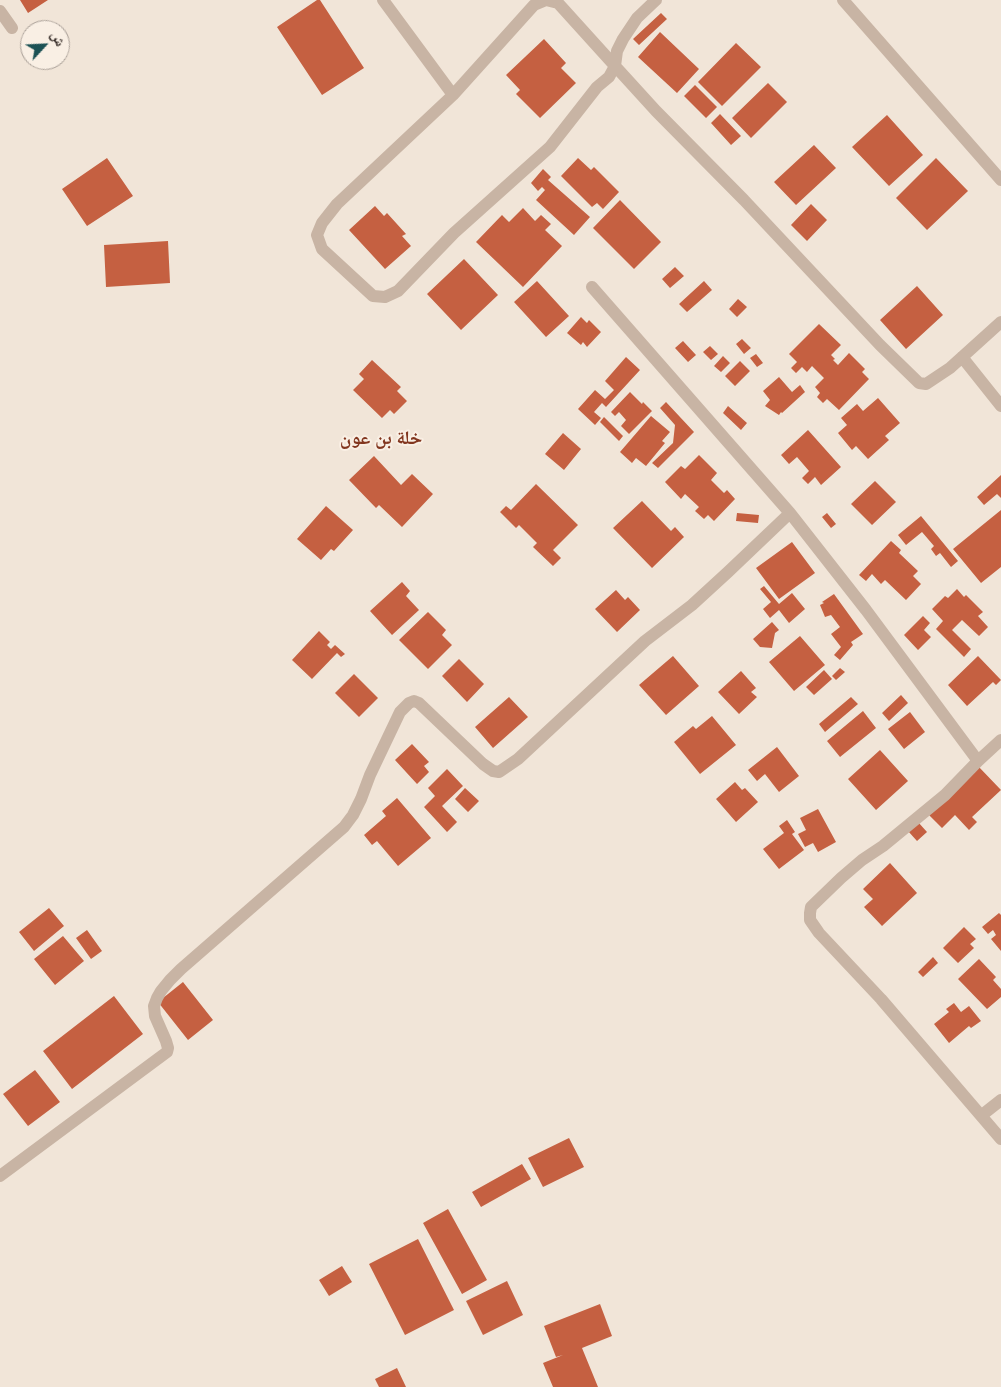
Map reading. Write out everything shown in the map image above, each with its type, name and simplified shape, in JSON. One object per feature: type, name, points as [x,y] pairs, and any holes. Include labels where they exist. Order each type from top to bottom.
[{"type":"street","points":[[383,0],[453,95]]},
{"type":"street","points":[[656,0],[637,18],[623,39],[617,51],[615,66],[609,77],[597,87],[550,147],[454,233],[398,292],[385,297],[373,296],[322,249],[317,235],[322,223],[337,204],[453,95],[534,5],[546,0],[558,3],[615,66],[656,112],[744,200],[880,345],[919,383],[926,384],[950,368],[1001,322]]},
{"type":"street","points":[[843,0],[1001,180]]},
{"type":"street","points":[[0,11],[12,28]]},
{"type":"street","points":[[592,287],[790,513],[866,610],[978,761]]},
{"type":"street","points":[[962,357],[1001,406]]},
{"type":"street","points":[[0,1176],[167,1052],[168,1048],[155,1016],[154,1006],[161,991],[181,969],[344,827],[361,799],[400,712],[409,703],[419,702],[483,764],[493,771],[499,772],[518,759],[645,641],[692,605],[790,513]]},
{"type":"street","points":[[1001,740],[945,795],[841,878],[812,907],[810,913],[810,920],[818,932],[882,999],[1001,1139]]},
{"type":"street","points":[[982,1115],[1001,1100]]},
{"type":"building","points":[[20,0],[48,0],[28,13]]},
{"type":"building","points":[[317,0],[320,0],[364,68],[322,95],[277,27]]},
{"type":"building","points":[[661,13],[667,19],[639,45],[633,39]]},
{"type":"building","points":[[660,32],[699,69],[677,93],[638,57]]},
{"type":"building","points":[[544,39],[566,63],[561,68],[576,83],[540,118],[516,94],[520,90],[506,75]]},
{"type":"building","points":[[736,43],[761,67],[722,106],[698,82]]},
{"type":"building","points":[[768,83],[787,102],[751,138],[732,118]]},
{"type":"building","points":[[695,85],[717,107],[706,118],[684,96]]},
{"type":"building","points":[[720,114],[741,136],[731,145],[711,123]]},
{"type":"building","points":[[887,115],[923,155],[889,186],[852,147]]},
{"type":"building","points":[[814,145],[836,168],[796,205],[774,182]]},
{"type":"building","points":[[107,158],[133,196],[87,226],[62,189]]},
{"type":"building","points":[[578,158],[591,170],[594,167],[619,192],[603,209],[597,203],[592,207],[561,176]]},
{"type":"building","points":[[936,158],[968,191],[927,230],[896,198]]},
{"type":"building","points":[[543,169],[551,177],[548,180],[590,217],[574,235],[536,200],[545,190],[542,187],[538,191],[531,183]]},
{"type":"building","points":[[620,200],[661,242],[634,269],[593,228]]},
{"type":"building","points":[[811,204],[827,220],[807,241],[791,225]]},
{"type":"building","points":[[375,206],[384,216],[387,213],[406,234],[402,236],[411,246],[385,269],[349,230]]},
{"type":"building","points":[[523,208],[535,221],[541,215],[551,224],[545,230],[562,246],[523,287],[476,242],[502,215],[509,222]]},
{"type":"building","points":[[168,241],[170,283],[106,287],[104,245]]},
{"type":"building","points":[[464,259],[498,295],[461,330],[427,294]]},
{"type":"building","points":[[675,267],[684,276],[670,288],[662,279]]},
{"type":"building","points":[[537,281],[569,316],[546,337],[514,302]]},
{"type":"building","points":[[704,281],[712,290],[687,312],[679,304]]},
{"type":"building","points":[[917,286],[943,315],[906,349],[880,320]]},
{"type":"building","points":[[738,299],[747,307],[737,317],[729,309]]},
{"type":"building","points":[[581,317],[587,323],[589,320],[601,332],[587,347],[583,342],[581,345],[567,333]]},
{"type":"building","points":[[819,324],[841,345],[831,355],[835,359],[833,360],[838,365],[849,353],[865,369],[862,372],[869,379],[839,410],[827,399],[823,403],[817,397],[820,393],[815,387],[824,378],[812,366],[807,372],[802,367],[796,373],[791,368],[797,362],[789,354]]},
{"type":"building","points":[[742,339],[751,348],[744,354],[736,344]]},
{"type":"building","points":[[683,341],[696,355],[688,362],[675,348]]},
{"type":"building","points":[[710,346],[718,354],[711,360],[703,352]]},
{"type":"building","points":[[756,354],[763,363],[757,367],[750,358]]},
{"type":"building","points":[[723,356],[730,363],[721,372],[714,366]]},
{"type":"building","points":[[626,357],[640,370],[606,407],[602,403],[594,412],[601,418],[595,425],[578,409],[595,390],[605,399],[614,390],[605,381]]},
{"type":"building","points":[[372,360],[401,387],[397,391],[407,401],[394,414],[390,410],[382,418],[353,390],[364,379],[359,374]]},
{"type":"building","points":[[740,361],[750,371],[735,386],[725,376]]},
{"type":"building","points":[[779,377],[792,392],[800,385],[805,392],[779,415],[765,406],[770,400],[763,391]]},
{"type":"building","points":[[630,392],[652,411],[629,434],[621,426],[626,420],[619,412],[615,416],[611,412]]},
{"type":"building","points":[[878,398],[900,423],[885,436],[889,440],[868,459],[856,446],[852,450],[838,433],[847,425],[841,418],[857,404],[863,411]]},
{"type":"building","points":[[666,402],[694,432],[658,468],[652,463],[673,443],[675,425],[660,408]]},
{"type":"building","points":[[728,406],[747,423],[741,430],[723,413]]},
{"type":"building","points":[[651,416],[670,432],[662,441],[665,443],[646,466],[636,458],[632,463],[620,452]]},
{"type":"building","points":[[604,417],[623,436],[619,441],[600,422]]},
{"type":"building","points":[[808,430],[841,467],[821,485],[815,477],[808,484],[802,478],[809,471],[797,457],[789,464],[781,455]]},
{"type":"building","points":[[563,433],[581,449],[564,470],[545,454]]},
{"type":"building","points":[[699,455],[717,473],[711,480],[724,493],[727,490],[735,499],[714,521],[708,515],[704,519],[695,511],[699,507],[685,494],[681,499],[665,482],[681,466],[685,469]]},
{"type":"building","points":[[374,456],[401,485],[412,474],[433,494],[402,527],[379,505],[376,508],[349,480]]},
{"type":"building","points":[[1001,475],[1001,498],[997,494],[984,505],[977,497]]},
{"type":"building","points":[[875,481],[896,502],[872,525],[851,504]]},
{"type":"building","points":[[536,484],[578,525],[553,550],[561,558],[553,566],[533,547],[537,543],[519,525],[516,528],[500,512],[506,506],[511,510]]},
{"type":"building","points":[[642,501],[671,531],[675,527],[684,537],[652,568],[613,528]]},
{"type":"building","points":[[326,506],[353,530],[334,551],[331,549],[321,560],[297,539]]},
{"type":"building","points":[[1001,510],[1001,567],[981,583],[953,549]]},
{"type":"building","points":[[737,513],[759,515],[758,523],[736,521]]},
{"type":"building","points":[[827,513],[836,524],[831,528],[822,517]]},
{"type":"building","points":[[921,516],[958,561],[951,567],[940,553],[936,556],[931,549],[934,546],[922,532],[906,545],[898,535]]},
{"type":"building","points":[[891,541],[901,550],[899,553],[918,571],[913,576],[921,584],[906,600],[885,580],[881,584],[872,574],[866,581],[859,575]]},
{"type":"building","points":[[792,542],[815,573],[779,599],[756,568]]},
{"type":"building","points":[[402,582],[410,591],[406,596],[419,610],[392,635],[370,611]]},
{"type":"building","points":[[764,586],[779,604],[792,593],[805,609],[789,623],[779,610],[770,618],[763,609],[771,602],[760,589]]},
{"type":"building","points":[[957,589],[983,612],[978,616],[988,627],[979,636],[962,620],[952,630],[971,649],[964,657],[936,629],[943,621],[932,609],[945,596],[948,598]]},
{"type":"building","points":[[616,590],[625,600],[628,597],[640,610],[617,632],[595,609]]},
{"type":"building","points":[[834,594],[863,634],[851,642],[853,645],[840,660],[834,655],[841,647],[831,634],[840,627],[831,615],[825,617],[820,605]]},
{"type":"building","points":[[428,612],[446,630],[442,635],[452,645],[428,669],[399,640]]},
{"type":"building","points":[[923,616],[930,623],[924,630],[931,637],[918,650],[904,635]]},
{"type":"building","points":[[772,622],[779,630],[775,633],[772,648],[760,647],[753,639]]},
{"type":"building","points":[[319,631],[330,642],[327,645],[331,649],[335,645],[345,654],[341,657],[337,653],[312,679],[292,660]]},
{"type":"building","points":[[800,636],[825,665],[794,691],[769,662]]},
{"type":"building","points":[[673,656],[699,686],[666,715],[639,685]]},
{"type":"building","points":[[978,656],[1001,680],[996,685],[993,682],[967,706],[948,685]]},
{"type":"building","points":[[459,659],[484,684],[467,702],[442,676]]},
{"type":"building","points":[[840,668],[845,672],[836,680],[832,676]]},
{"type":"building","points":[[824,670],[832,679],[814,695],[806,687]]},
{"type":"building","points":[[741,671],[756,688],[751,692],[757,697],[739,714],[718,692]]},
{"type":"building","points":[[354,674],[378,698],[359,717],[335,693]]},
{"type":"building","points":[[901,695],[908,703],[889,721],[882,713]]},
{"type":"building","points":[[509,697],[528,717],[493,748],[475,727]]},
{"type":"building","points":[[851,697],[858,704],[825,732],[819,724]]},
{"type":"building","points":[[863,711],[876,728],[840,757],[827,741]]},
{"type":"building","points":[[910,712],[925,732],[904,749],[888,729]]},
{"type":"building","points":[[712,716],[736,745],[700,774],[674,742],[693,726],[696,729]]},
{"type":"building","points":[[412,744],[429,762],[424,766],[429,772],[417,784],[395,760]]},
{"type":"building","points":[[777,747],[799,776],[779,792],[765,774],[757,781],[748,770]]},
{"type":"building","points":[[880,750],[908,781],[876,810],[848,779]]},
{"type":"building","points":[[978,766],[1001,790],[972,817],[977,822],[969,830],[955,815],[942,828],[929,815]]},
{"type":"building","points":[[447,769],[463,786],[442,806],[457,822],[447,832],[424,807],[435,796],[428,788]]},
{"type":"building","points":[[735,782],[742,790],[745,788],[758,802],[736,822],[716,799]]},
{"type":"building","points":[[465,788],[479,801],[468,812],[455,799]]},
{"type":"building","points":[[397,798],[431,838],[398,866],[377,841],[372,845],[364,835],[386,816],[382,811]]},
{"type":"building","points":[[818,809],[836,842],[818,852],[813,843],[805,847],[798,834],[806,830],[800,818]]},
{"type":"building","points":[[787,820],[795,832],[792,834],[804,850],[779,869],[763,849],[784,833],[779,826]]},
{"type":"building","points":[[918,822],[927,832],[917,841],[908,831]]},
{"type":"building","points":[[890,863],[917,893],[882,926],[864,907],[873,899],[863,889]]},
{"type":"building","points":[[49,908],[64,926],[34,951],[19,932]]},
{"type":"building","points":[[999,913],[1001,915],[1001,951],[991,939],[996,935],[993,930],[988,934],[982,927]]},
{"type":"building","points":[[964,927],[976,939],[970,944],[974,948],[958,963],[943,948]]},
{"type":"building","points":[[87,930],[102,951],[91,959],[76,938]]},
{"type":"building","points":[[63,936],[84,961],[55,985],[34,959]]},
{"type":"building","points":[[933,957],[938,963],[923,977],[918,972]]},
{"type":"building","points":[[979,959],[996,977],[993,980],[1001,989],[1001,997],[987,1009],[958,979]]},
{"type":"building","points":[[183,982],[213,1020],[188,1040],[158,1002]]},
{"type":"building","points":[[114,996],[143,1034],[72,1089],[43,1051]]},
{"type":"building","points":[[954,1003],[961,1012],[969,1006],[981,1021],[971,1028],[969,1026],[949,1043],[934,1024],[949,1012],[946,1009]]},
{"type":"building","points":[[35,1070],[60,1102],[28,1126],[3,1094]]},
{"type":"building","points":[[569,1138],[584,1167],[543,1187],[528,1158]]},
{"type":"building","points":[[522,1164],[531,1179],[481,1207],[472,1192]]},
{"type":"building","points":[[448,1209],[487,1280],[462,1294],[423,1223]]},
{"type":"building","points":[[418,1239],[454,1310],[405,1335],[369,1264]]},
{"type":"building","points":[[342,1266],[352,1282],[329,1296],[319,1280]]},
{"type":"building","points":[[507,1281],[523,1315],[483,1335],[466,1301]]},
{"type":"building","points":[[600,1304],[612,1336],[582,1348],[598,1387],[553,1387],[543,1363],[563,1355],[556,1357],[544,1326]]},
{"type":"building","points":[[397,1368],[406,1387],[379,1387],[375,1379]]},
{"type":"district","name":"خلة بن عون","points":[[381,439]]}]
